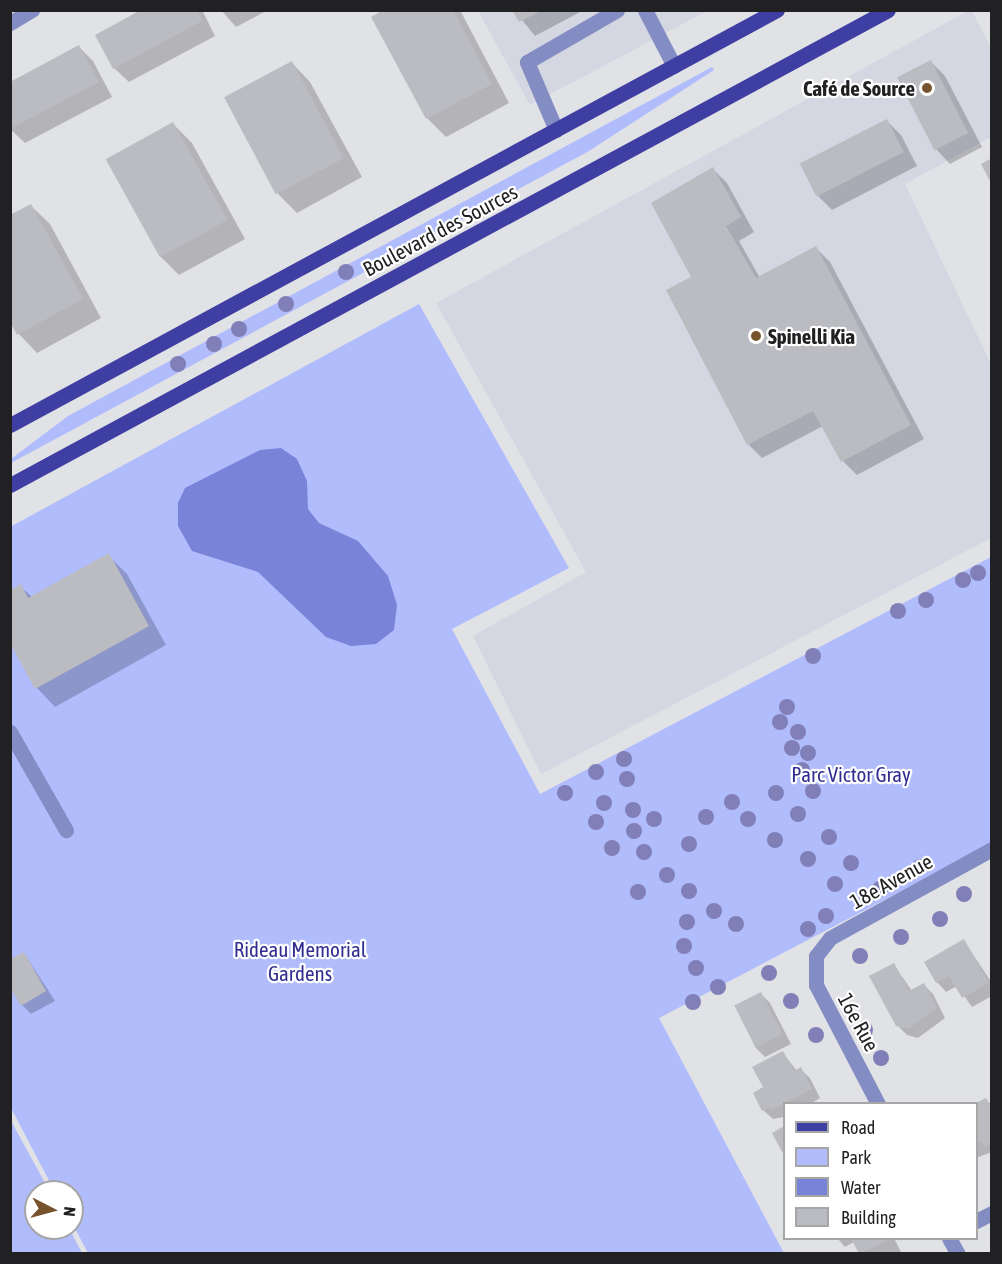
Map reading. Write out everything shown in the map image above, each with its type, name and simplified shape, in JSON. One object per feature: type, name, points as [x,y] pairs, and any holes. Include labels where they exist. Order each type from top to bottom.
[{"type":"main road","name":"Boulevard des Sources","points":[[10,425],[777,10]]},
{"type":"main road","name":"Boulevard des Sources","points":[[10,485],[888,10]]},
{"type":"street","points":[[10,23],[32,10]]},
{"type":"street","points":[[556,130],[527,62],[617,10]]},
{"type":"street","points":[[645,10],[674,66]]},
{"type":"street","points":[[10,732],[66,830]]},
{"type":"street","name":"18e Avenue","points":[[816,956],[830,938],[992,849]]},
{"type":"street","name":"16e Rue","points":[[816,956],[816,985],[877,1102]]},
{"type":"street","points":[[978,1220],[992,1213]]},
{"type":"street","points":[[950,1240],[957,1254]]},
{"type":"shaded area","points":[[478,11],[707,11],[530,105]]},
{"type":"shaded area","points":[[968,11],[972,11],[991,48],[991,137],[905,184],[991,364],[991,538],[541,774],[473,636],[586,572],[436,303]]},
{"type":"green space","points":[[712,67],[714,70],[589,151],[11,463],[11,459],[68,416]]},
{"type":"green space","name":"Rideau Memorial Gardens","points":[[419,304],[569,568],[452,629],[540,794],[991,557],[991,844],[659,1018],[784,1253],[88,1253],[81,1240],[84,1240],[84,1180],[49,1180],[11,1108],[10,527]]},
{"type":"green space","points":[[10,1119],[43,1180],[24,1180],[24,1240],[75,1240],[82,1253],[11,1253]]},
{"type":"water","points":[[281,448],[297,459],[307,481],[308,509],[319,523],[358,541],[388,576],[397,605],[394,630],[376,644],[351,646],[326,637],[258,572],[192,551],[178,526],[178,503],[185,488],[260,450]]},
{"type":"building","points":[[141,10],[197,10],[202,21],[113,69],[95,35]]},
{"type":"building","points":[[383,10],[453,10],[492,84],[426,119],[371,17]]},
{"type":"building","points":[[512,10],[543,10],[519,22]]},
{"type":"building","points":[[79,45],[99,82],[10,129],[10,82]]},
{"type":"building","points":[[931,60],[968,133],[934,150],[897,77]]},
{"type":"building","points":[[292,61],[344,158],[276,194],[224,97]]},
{"type":"building","points":[[887,119],[904,152],[816,196],[800,163]]},
{"type":"building","points":[[173,122],[227,220],[160,257],[106,159]]},
{"type":"building","points":[[992,158],[992,185],[981,164]]},
{"type":"building","points":[[713,167],[741,217],[726,226],[756,278],[816,246],[911,425],[841,462],[813,411],[747,445],[666,290],[691,277],[651,203]]},
{"type":"building","points":[[31,204],[83,299],[17,335],[10,322],[10,215]]},
{"type":"building","points":[[109,553],[149,626],[35,689],[10,643],[10,590],[21,584],[28,598]]},
{"type":"building","points":[[964,939],[989,983],[962,998],[949,976],[936,983],[924,962]]},
{"type":"building","points":[[24,952],[46,991],[21,1006],[10,988],[10,959]]},
{"type":"building","points":[[894,963],[909,991],[924,983],[937,1008],[908,1029],[896,1026],[869,976]]},
{"type":"building","points":[[761,992],[782,1034],[756,1047],[734,1006]]},
{"type":"building","points":[[783,1051],[794,1071],[801,1067],[812,1089],[783,1102],[772,1110],[770,1107],[762,1111],[753,1093],[763,1087],[752,1067]]},
{"type":"building","points":[[986,1098],[992,1109],[992,1144],[985,1147],[982,1141],[978,1143],[978,1102]]},
{"type":"building","points":[[783,1127],[783,1152],[782,1152],[772,1133]]},
{"type":"building","points":[[852,1240],[889,1240],[859,1254]]},
{"type":"place","name":"Café de Source","points":[[927,88]]},
{"type":"place","name":"Spinelli Kia","points":[[756,336]]},
{"type":"park label","name":"Parc Victor Gray","points":[[851,774]]}]
